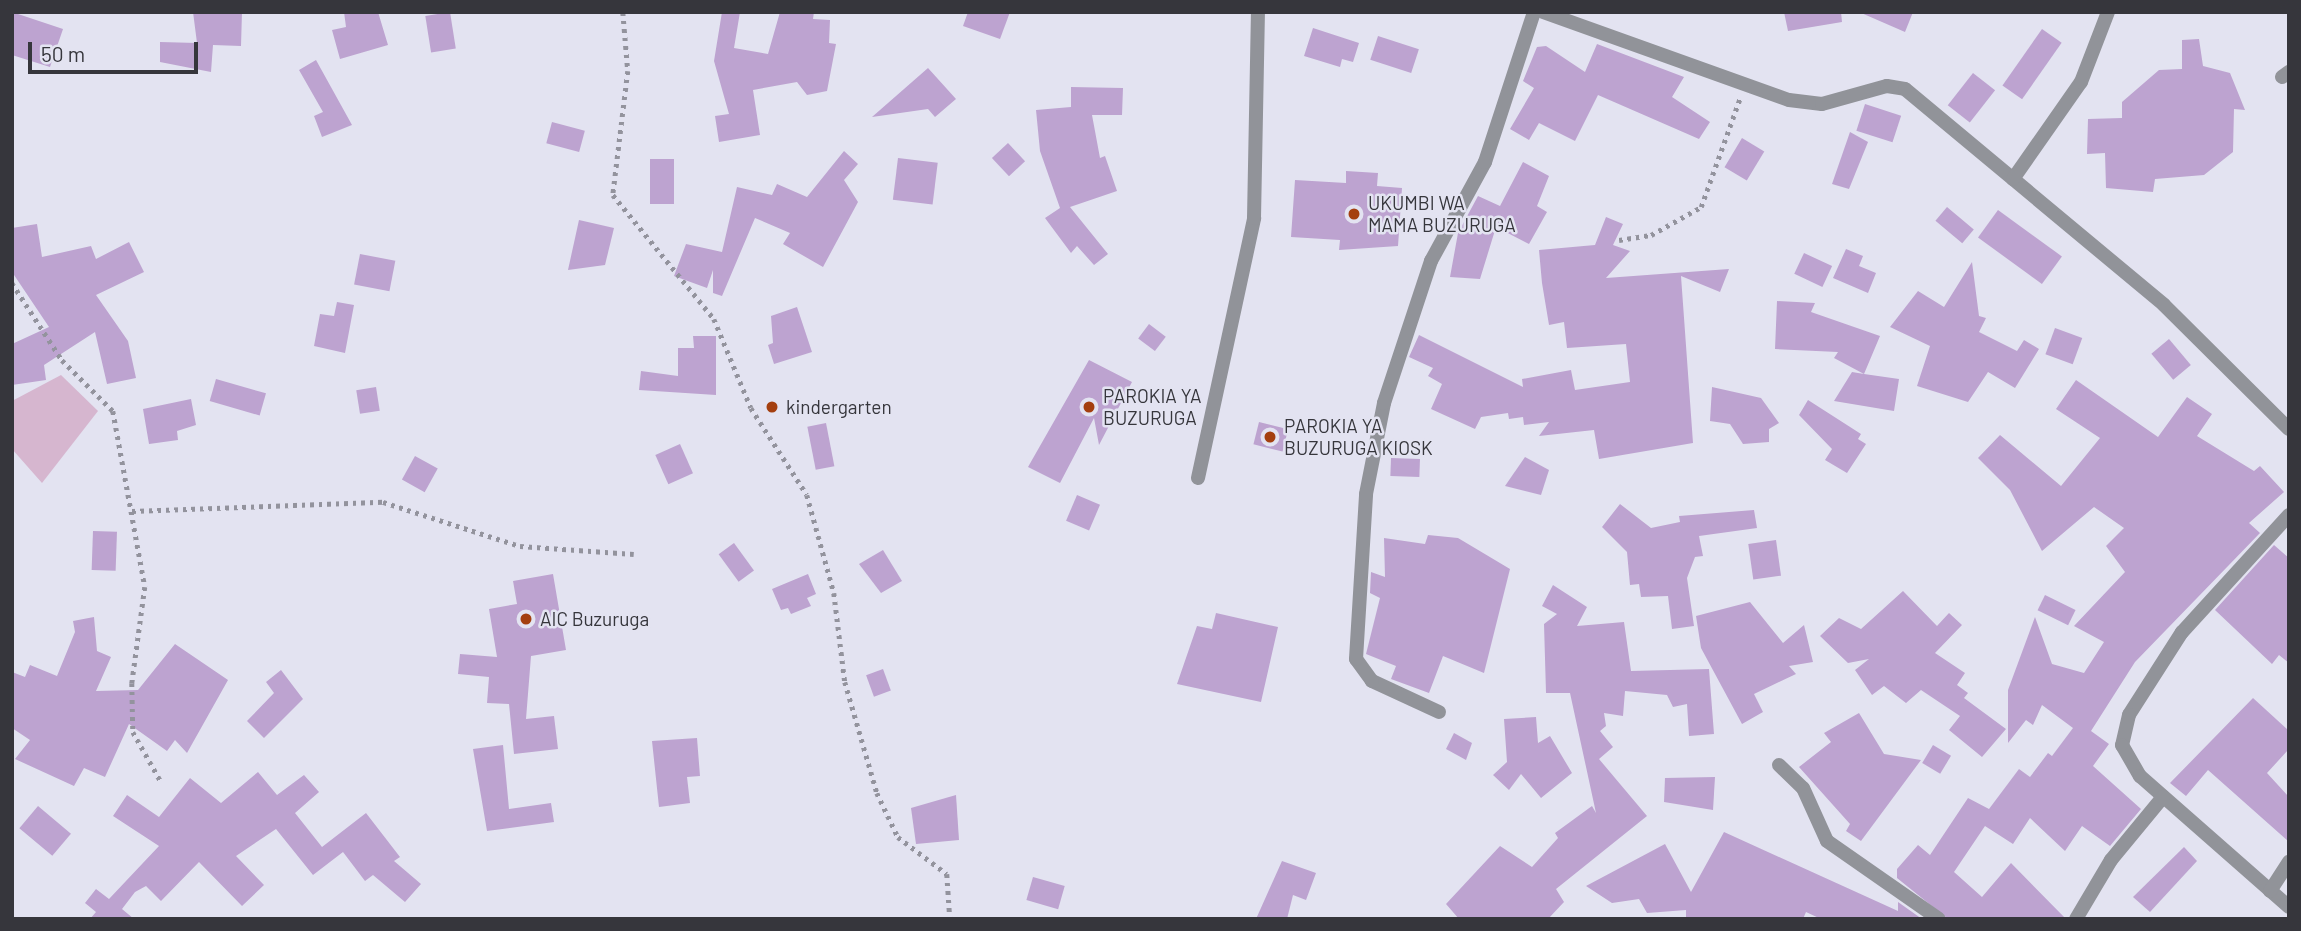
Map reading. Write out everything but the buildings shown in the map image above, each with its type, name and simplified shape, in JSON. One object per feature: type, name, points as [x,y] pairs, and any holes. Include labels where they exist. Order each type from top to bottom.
[{"type":"street","points":[[1198,478],[1254,218],[1258,12]]},
{"type":"street","points":[[1439,712],[1372,681],[1356,659],[1366,494],[1384,403],[1431,261],[1485,162],[1534,12]]},
{"type":"street","points":[[1543,12],[1743,87],[1822,104],[1887,86],[1905,89],[2164,305],[2289,429]]},
{"type":"street","points":[[2013,179],[2081,82],[2108,12]]},
{"type":"street","points":[[2289,515],[2196,615],[2129,715],[2122,744],[2128,762],[2163,797],[2289,907]]},
{"type":"street","points":[[1779,765],[1804,788],[1827,841],[1939,919]]},
{"type":"street","points":[[2076,919],[2111,860],[2163,797]]},
{"type":"street","points":[[2270,891],[2289,862]]},
{"type":"path","points":[[623,12],[628,71],[613,195],[714,319],[751,408],[807,495],[834,593],[845,682],[877,793],[898,837],[947,874],[950,919]]},
{"type":"path","points":[[1619,240],[1651,235],[1702,207],[1743,87]]},
{"type":"path","points":[[12,283],[62,360],[113,411],[145,587],[131,711],[140,751],[160,780]]},
{"type":"path","points":[[131,511],[383,502],[520,546],[634,554]]},
{"type":"shaded area","points":[[61,375],[98,411],[42,483],[12,449],[12,401]]},
{"type":"place","name":"UKUMBI WA MAMA BUZURUGA","points":[[1354,214]]},
{"type":"place","name":"kindergarten","points":[[772,407]]},
{"type":"place","name":"PAROKIA YA BUZURUGA","points":[[1089,407]]},
{"type":"place","name":"PAROKIA YA BUZURUGA KIOSK","points":[[1270,437]]},
{"type":"place","name":"AIC Buzuruga","points":[[526,619]]}]
